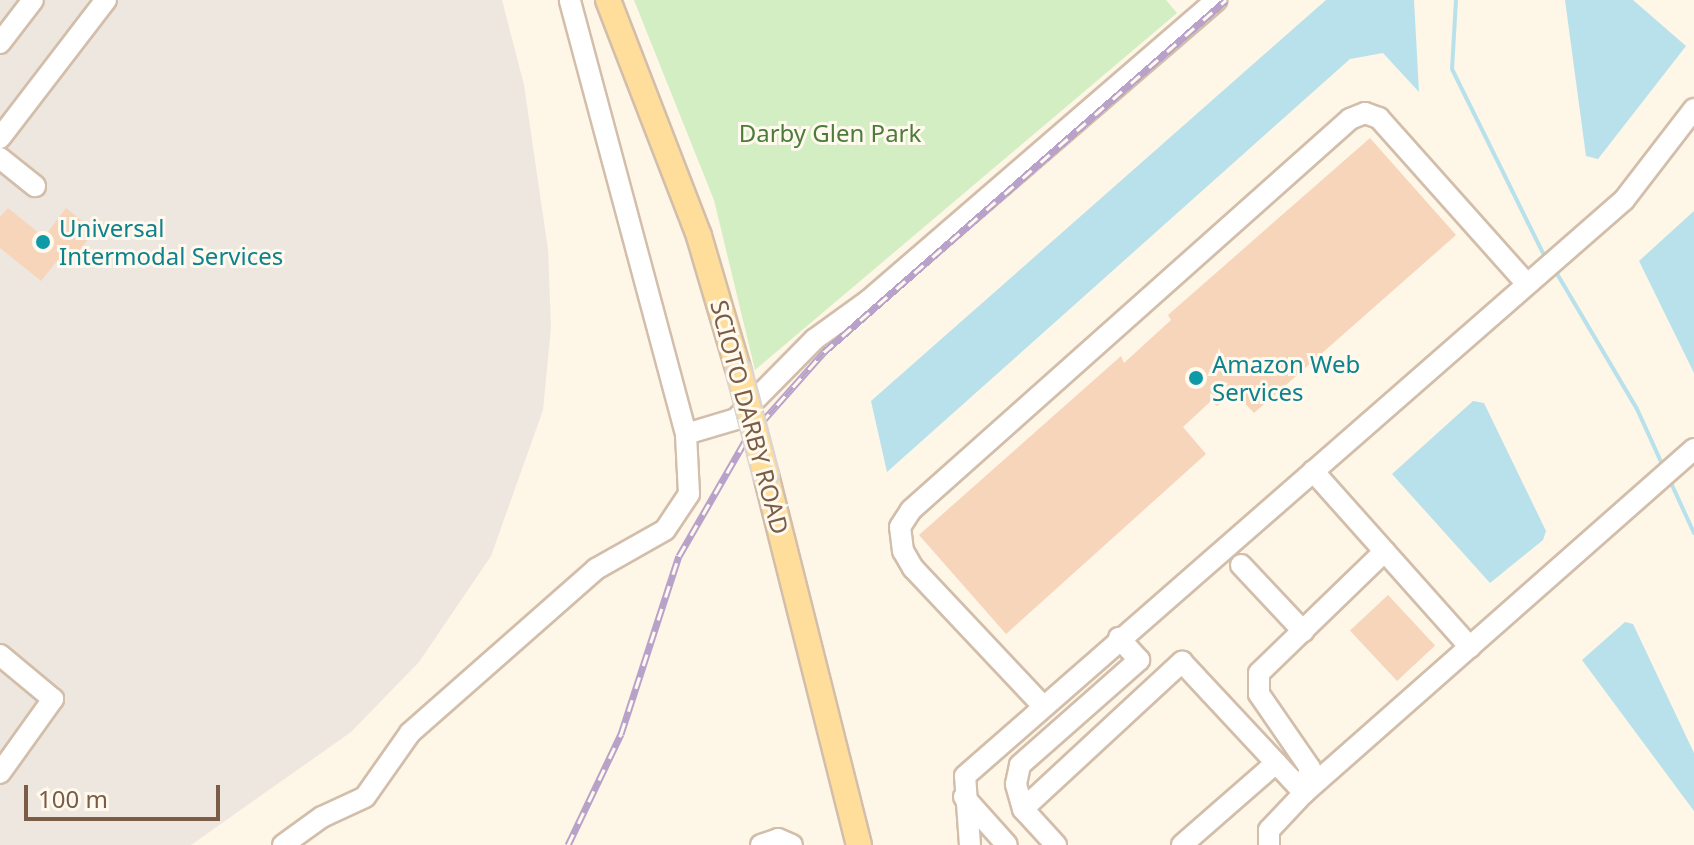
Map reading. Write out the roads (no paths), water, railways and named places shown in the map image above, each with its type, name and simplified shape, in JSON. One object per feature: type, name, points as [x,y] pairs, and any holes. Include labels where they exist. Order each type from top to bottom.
[{"type":"main road","name":"SCIOTO DARBY ROAD","points":[[608,0],[699,236],[739,372],[859,845]]},
{"type":"street","points":[[0,43],[33,0]]},
{"type":"street","points":[[0,138],[106,0]]},
{"type":"street","points":[[283,845],[322,817],[365,797],[397,747],[428,717],[596,569],[676,520],[691,484],[686,434],[570,0]]},
{"type":"street","points":[[686,434],[736,419],[815,339],[892,280],[1216,0]]},
{"type":"street","points":[[970,845],[964,797],[965,776],[1119,638],[1624,200],[1694,110]]},
{"type":"street","points":[[1043,706],[913,568],[903,551],[900,527],[911,510],[1350,119],[1365,113],[1379,118],[1527,284]]},
{"type":"street","points":[[0,158],[35,186]]},
{"type":"street","points":[[1252,845],[1269,838],[1304,793],[1694,449]]},
{"type":"street","points":[[1313,471],[1470,647]]},
{"type":"street","points":[[1304,793],[1310,768],[1256,684],[1259,673],[1385,551]]},
{"type":"street","points":[[1241,565],[1303,631]]},
{"type":"street","points":[[1056,845],[1023,809],[1016,784],[1020,765],[1139,660],[1119,638]]},
{"type":"street","points":[[0,655],[53,699],[0,773]]},
{"type":"street","points":[[1023,809],[1182,662],[1304,793]]},
{"type":"street","points":[[1182,845],[1276,763]]},
{"type":"street","points":[[964,797],[1007,845]]},
{"type":"street","points":[[761,845],[778,839],[792,845]]},
{"type":"water","points":[[1326,0],[1414,0],[1419,92],[1383,53],[1350,59],[887,472],[871,401]]},
{"type":"water","points":[[1565,0],[1633,0],[1686,46],[1598,159],[1586,156]]},
{"type":"water","points":[[1694,211],[1694,373],[1639,261]]},
{"type":"water","points":[[1473,401],[1484,403],[1546,531],[1543,540],[1490,583],[1392,474]]},
{"type":"water","points":[[1625,622],[1633,624],[1694,753],[1694,811],[1582,660]]},
{"type":"waterway","points":[[1456,0],[1452,69],[1544,255]]},
{"type":"waterway","points":[[1556,272],[1637,409],[1663,466]]},
{"type":"waterway","points":[[1671,483],[1694,533]]},
{"type":"railway","points":[[568,845],[621,734],[679,556],[745,441],[824,352],[1226,0]]},
{"type":"place","name":"Universal Intermodal Services","points":[[43,242]]},
{"type":"place","name":"Amazon Web Services","points":[[1196,378]]},
{"type":"park label","name":"Darby Glen Park","points":[[830,133]]}]
